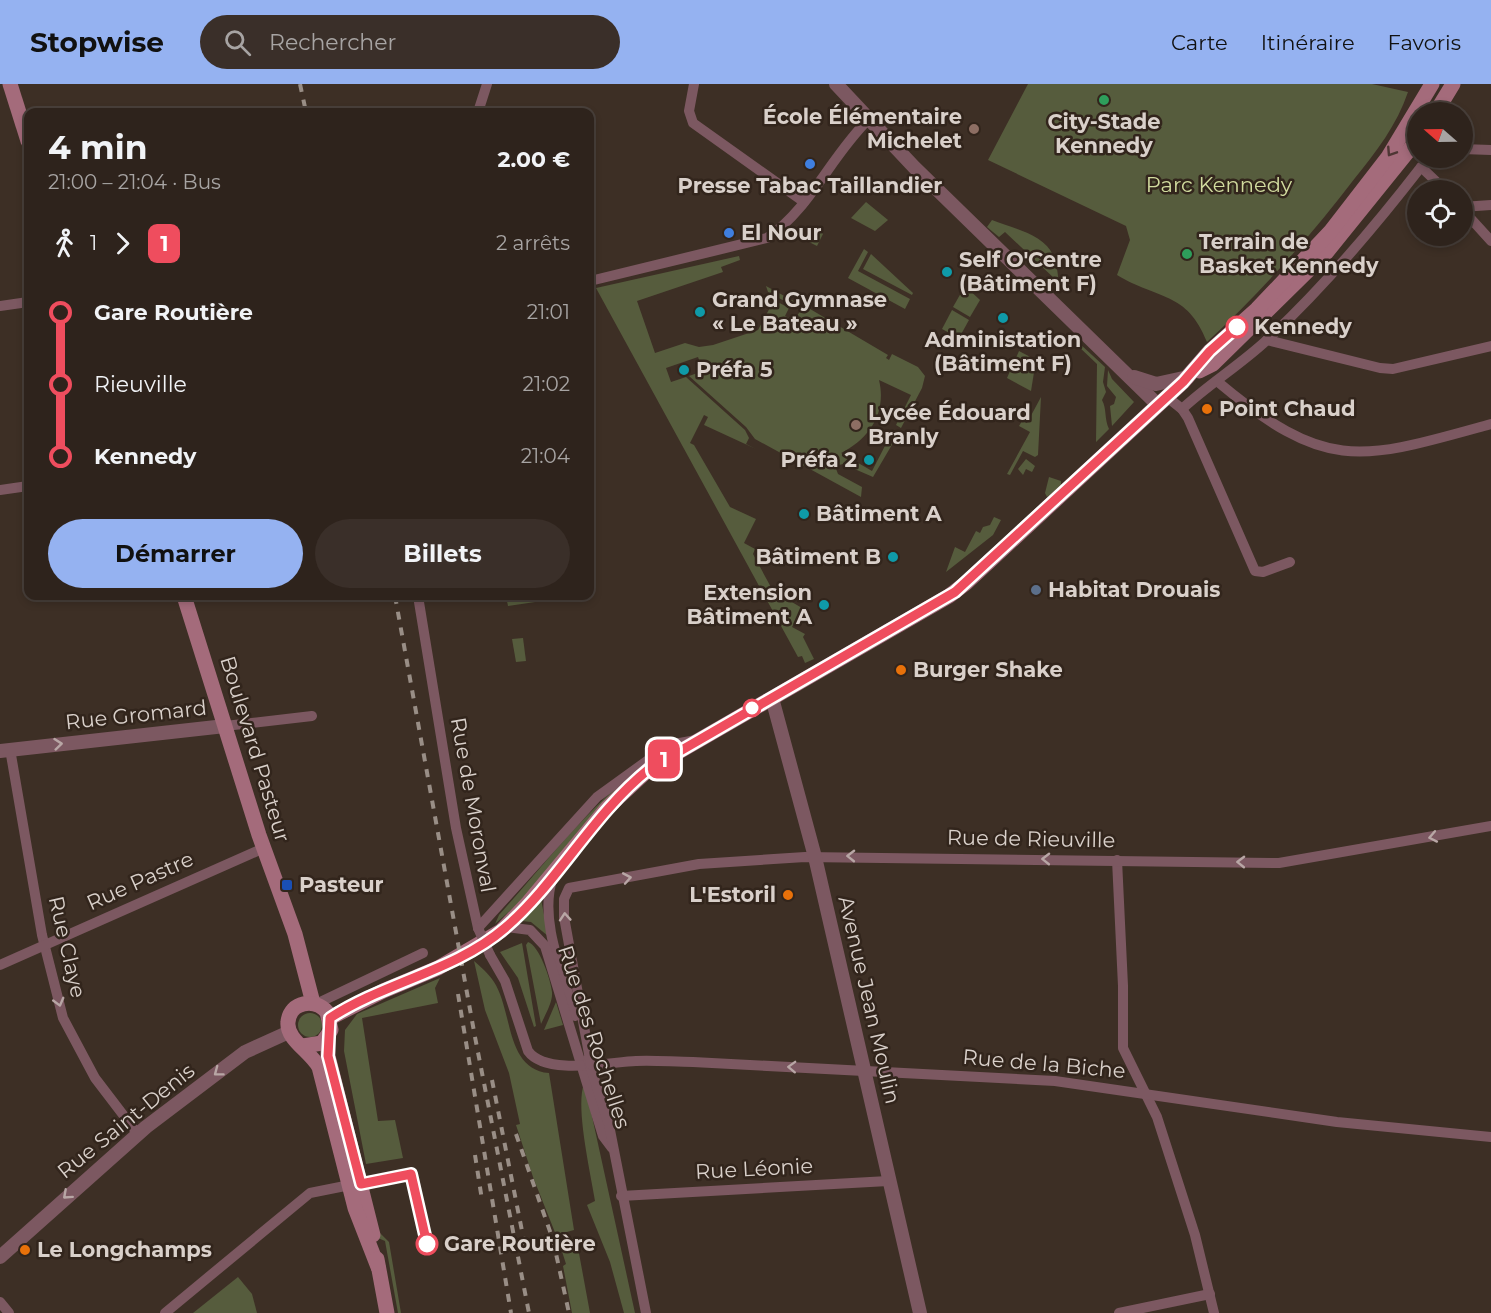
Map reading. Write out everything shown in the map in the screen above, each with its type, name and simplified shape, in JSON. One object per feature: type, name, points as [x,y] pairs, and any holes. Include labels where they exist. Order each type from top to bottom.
[{"type":"main road","points":[[10,84],[24,128]]},
{"type":"main road","points":[[330,1018],[444,965],[506,927],[621,793],[649,769],[955,592],[1186,379],[1210,351],[1257,309],[1330,232],[1388,157],[1432,84]]},
{"type":"main road","points":[[1442,102],[1453,84]]},
{"type":"main road","points":[[1186,379],[1213,364],[1292,289],[1326,254],[1407,153]]},
{"type":"main road","name":"Boulevard Pasteur","points":[[185,600],[264,848],[288,914],[314,1003]]},
{"type":"main road","name":"Boulevard Pasteur","points":[[288,914],[297,970],[295,1008]]},
{"type":"main road","points":[[355,1184],[329,1063],[330,1018],[324,1008],[314,1003],[295,1008],[287,1023],[289,1032],[319,1067],[378,1267],[387,1313]]},
{"type":"main road","points":[[303,1046],[316,1046],[328,1036]]},
{"type":"street","points":[[479,108],[487,84]]},
{"type":"street","points":[[694,84],[689,111],[693,123],[804,202]]},
{"type":"street","points":[[836,84],[868,120],[976,229],[1125,371],[1162,401],[1182,409],[1253,569],[1260,573],[1290,562]]},
{"type":"street","points":[[594,280],[759,241],[779,229],[804,202],[842,148],[868,120]]},
{"type":"street","points":[[1473,150],[1491,150]]},
{"type":"street","points":[[1182,409],[1267,340],[1364,242],[1420,168]]},
{"type":"street","points":[[1423,168],[1435,180]]},
{"type":"street","points":[[1473,207],[1491,205]]},
{"type":"street","points":[[1473,221],[1491,241]]},
{"type":"street","points":[[0,306],[24,303]]},
{"type":"street","points":[[1267,340],[1380,368],[1393,369],[1491,346]]},
{"type":"street","points":[[1125,371],[1151,383],[1186,379],[1195,388],[1208,388]]},
{"type":"street","points":[[1218,381],[1280,429],[1339,451],[1358,453],[1400,449],[1491,424]]},
{"type":"street","points":[[0,490],[24,487]]},
{"type":"street","name":"Rue de Moronval","points":[[419,600],[456,828],[478,928],[502,975],[524,1042],[532,1056],[539,1062],[551,1064],[587,1065]]},
{"type":"street","name":"Avenue Jean Moulin","points":[[772,698],[815,857],[857,1069],[888,1181],[920,1313]]},
{"type":"street","name":"Rue Gromard","points":[[5,750],[312,716]]},
{"type":"street","points":[[478,928],[597,797],[669,745],[696,740]]},
{"type":"street","name":"Rue Claye","points":[[5,750],[44,945],[63,1018],[95,1078],[137,1133]]},
{"type":"street","name":"Rue de Rieuville","points":[[569,888],[699,864],[815,857],[1279,863],[1491,826]]},
{"type":"street","name":"Rue Pastre","points":[[0,964],[264,848]]},
{"type":"street","points":[[1117,860],[1121,920],[1123,1048],[1146,1095],[1167,1149],[1195,1235],[1215,1313]]},
{"type":"street","name":"Rue des Rochelles","points":[[555,872],[547,900],[549,921],[603,1136],[613,1150],[646,1313]]},
{"type":"street","name":"Rue des Rochelles","points":[[569,888],[564,899],[564,917],[587,1065]]},
{"type":"street","name":"Rue des Rochelles","points":[[506,927],[530,930],[542,940],[587,1065]]},
{"type":"street","points":[[314,1003],[423,953]]},
{"type":"street","name":"Rue Saint-Denis","points":[[0,1257],[137,1133],[245,1052],[289,1032]]},
{"type":"street","name":"Rue de la Biche","points":[[587,1065],[637,1061],[857,1069],[1055,1080],[1337,1122],[1491,1137]]},
{"type":"street","name":"Rue Léonie","points":[[621,1196],[888,1181]]},
{"type":"street","points":[[165,1313],[310,1193],[355,1184]]},
{"type":"street","points":[[1119,1313],[1210,1294]]},
{"type":"street","points":[[0,1302],[9,1313]]},
{"type":"green space","name":"Parc Kennedy","points":[[1028,84],[1372,84],[1408,92],[1385,138],[1338,200],[1266,284],[1207,342],[1199,326],[1181,305],[1117,275],[1130,240],[1126,226],[988,160]]},
{"type":"green space","points":[[866,202],[888,220],[875,231],[851,218]]},
{"type":"green space","points":[[992,220],[1027,233],[1049,248],[1056,263],[1060,292],[1055,288],[1055,279],[1005,232],[999,237],[987,227]]},
{"type":"green space","points":[[800,232],[821,232],[823,234],[817,246],[795,235]]},
{"type":"green space","points":[[864,249],[868,252],[858,271],[910,299],[905,309],[848,278]]},
{"type":"green space","points":[[871,254],[913,293],[912,295],[863,269]]},
{"type":"green space","points":[[739,256],[740,260],[721,267],[723,272],[637,301],[655,353],[685,343],[699,347],[713,345],[758,330],[774,300],[789,308],[785,316],[793,320],[805,306],[888,355],[886,358],[889,360],[892,354],[918,367],[925,376],[922,388],[901,428],[896,425],[911,395],[879,380],[880,403],[874,424],[860,440],[841,453],[872,471],[888,440],[893,443],[873,477],[843,464],[835,466],[838,474],[862,487],[861,497],[755,439],[746,427],[689,376],[703,371],[698,357],[666,368],[671,382],[686,377],[745,430],[749,438],[746,444],[756,449],[704,425],[708,417],[704,415],[690,443],[694,445],[730,507],[756,519],[744,543],[755,549],[753,554],[773,591],[802,608],[792,627],[805,634],[803,637],[814,659],[805,663],[802,656],[798,657],[596,288]]},
{"type":"green space","points":[[766,286],[799,304],[797,308],[768,292]]},
{"type":"green space","points":[[965,286],[980,300],[970,317],[953,307]]},
{"type":"green space","points":[[952,310],[969,320],[959,338],[942,329]]},
{"type":"green space","points":[[1080,344],[1105,367],[1103,382],[1106,392],[1102,400],[1109,429],[1096,442],[1097,364],[1077,345]]},
{"type":"green space","points":[[1019,351],[1036,360],[1031,391],[1007,378]]},
{"type":"green space","points":[[1108,370],[1112,379],[1134,402],[1112,426],[1110,406],[1114,404],[1116,397],[1107,386]]},
{"type":"green space","points":[[1041,397],[1038,455],[1035,457],[1023,451],[1010,475],[1007,474],[1030,432],[1019,426],[1022,421],[1027,423]]},
{"type":"green space","points":[[1026,459],[1035,466],[1032,472],[1026,469],[1023,475],[1018,469]]},
{"type":"green space","points":[[1049,477],[1061,481],[1061,487],[1047,497],[1045,493]]},
{"type":"green space","points":[[994,517],[1001,520],[993,535],[946,572],[955,547],[965,552],[976,531],[980,533],[983,527],[990,525]]},
{"type":"green space","points":[[507,600],[542,601],[508,606]]},
{"type":"green space","points":[[523,638],[526,661],[516,662],[512,639]]},
{"type":"green space","points":[[631,775],[522,900],[495,924],[499,915],[562,842],[595,807]]},
{"type":"green space","points":[[541,899],[548,936],[531,922],[522,921]]},
{"type":"green space","points":[[528,942],[540,956],[552,992],[541,1024],[526,945]]},
{"type":"green space","points":[[522,943],[536,1026],[534,1027],[518,978],[500,952]]},
{"type":"green space","points":[[474,961],[487,973],[500,994],[517,1050],[535,1069],[549,1073],[574,1230],[556,1235],[533,1177],[516,1125],[520,1124],[509,1073],[485,1010]]},
{"type":"green space","points":[[440,978],[435,988],[438,1003],[362,1018],[378,1121],[395,1120],[403,1158],[366,1164],[344,1051],[345,1030],[357,1014]]},
{"type":"green space","points":[[556,1002],[563,1025],[544,1030]]},
{"type":"green space","points":[[310,1013],[319,1016],[322,1025],[319,1034],[310,1037],[301,1034],[298,1025],[301,1016]]},
{"type":"green space","points":[[584,1084],[635,1313],[624,1313],[610,1262],[587,1205],[595,1201],[582,1124]]},
{"type":"green space","points":[[377,1230],[389,1242],[401,1313],[398,1313],[385,1241],[378,1238]]},
{"type":"green space","points":[[576,1237],[590,1313],[572,1313],[563,1266],[566,1264],[559,1242]]},
{"type":"green space","points":[[238,1277],[252,1294],[257,1313],[193,1313]]},
{"type":"railway","points":[[300,84],[305,108]]},
{"type":"railway","points":[[396,600],[475,1037],[529,1313]]},
{"type":"railway","points":[[458,994],[511,1313]]},
{"type":"railway","points":[[492,1080],[526,1251]]},
{"type":"railway","points":[[516,1134],[553,1240],[569,1313]]},
{"type":"railway","points":[[475,1155],[482,1200]]},
{"type":"bus line","name":"1","points":[[427,1244],[411,1174],[361,1184],[328,1056],[330,1018],[383,991],[438,968],[501,931],[555,872],[607,808],[649,769],[955,592],[1183,382],[1210,351],[1237,327]]},
{"type":"place","name":"City-Stade Kennedy","points":[[1104,100]]},
{"type":"place","name":"École Élémentaire Michelet","points":[[974,129]]},
{"type":"place","name":"Presse Tabac Taillandier","points":[[810,164]]},
{"type":"place","name":"El Nour","points":[[729,233]]},
{"type":"place","name":"Terrain de Basket Kennedy","points":[[1187,254]]},
{"type":"place","name":"Self O'Centre (Bâtiment F)","points":[[947,272]]},
{"type":"place","name":"Grand Gymnase « Le Bateau »","points":[[700,312]]},
{"type":"place","name":"Administation (Bâtiment F)","points":[[1003,318]]},
{"type":"place","name":"Kennedy","points":[[1237,327]]},
{"type":"place","name":"Préfa 5","points":[[684,370]]},
{"type":"place","name":"Point Chaud","points":[[1207,409]]},
{"type":"place","name":"Lycée Édouard Branly","points":[[856,425]]},
{"type":"place","name":"Préfa 2","points":[[869,460]]},
{"type":"place","name":"Bâtiment A","points":[[804,514]]},
{"type":"place","name":"Bâtiment B","points":[[893,557]]},
{"type":"place","name":"Habitat Drouais","points":[[1036,590]]},
{"type":"place","name":"Extension Bâtiment A","points":[[824,605]]},
{"type":"place","name":"Burger Shake","points":[[901,670]]},
{"type":"place","name":"Pasteur","points":[[287,885]]},
{"type":"place","name":"L'Estoril","points":[[788,895]]},
{"type":"place","name":"Gare Routière","points":[[427,1244]]},
{"type":"place","name":"Le Longchamps","points":[[25,1250]]}]
